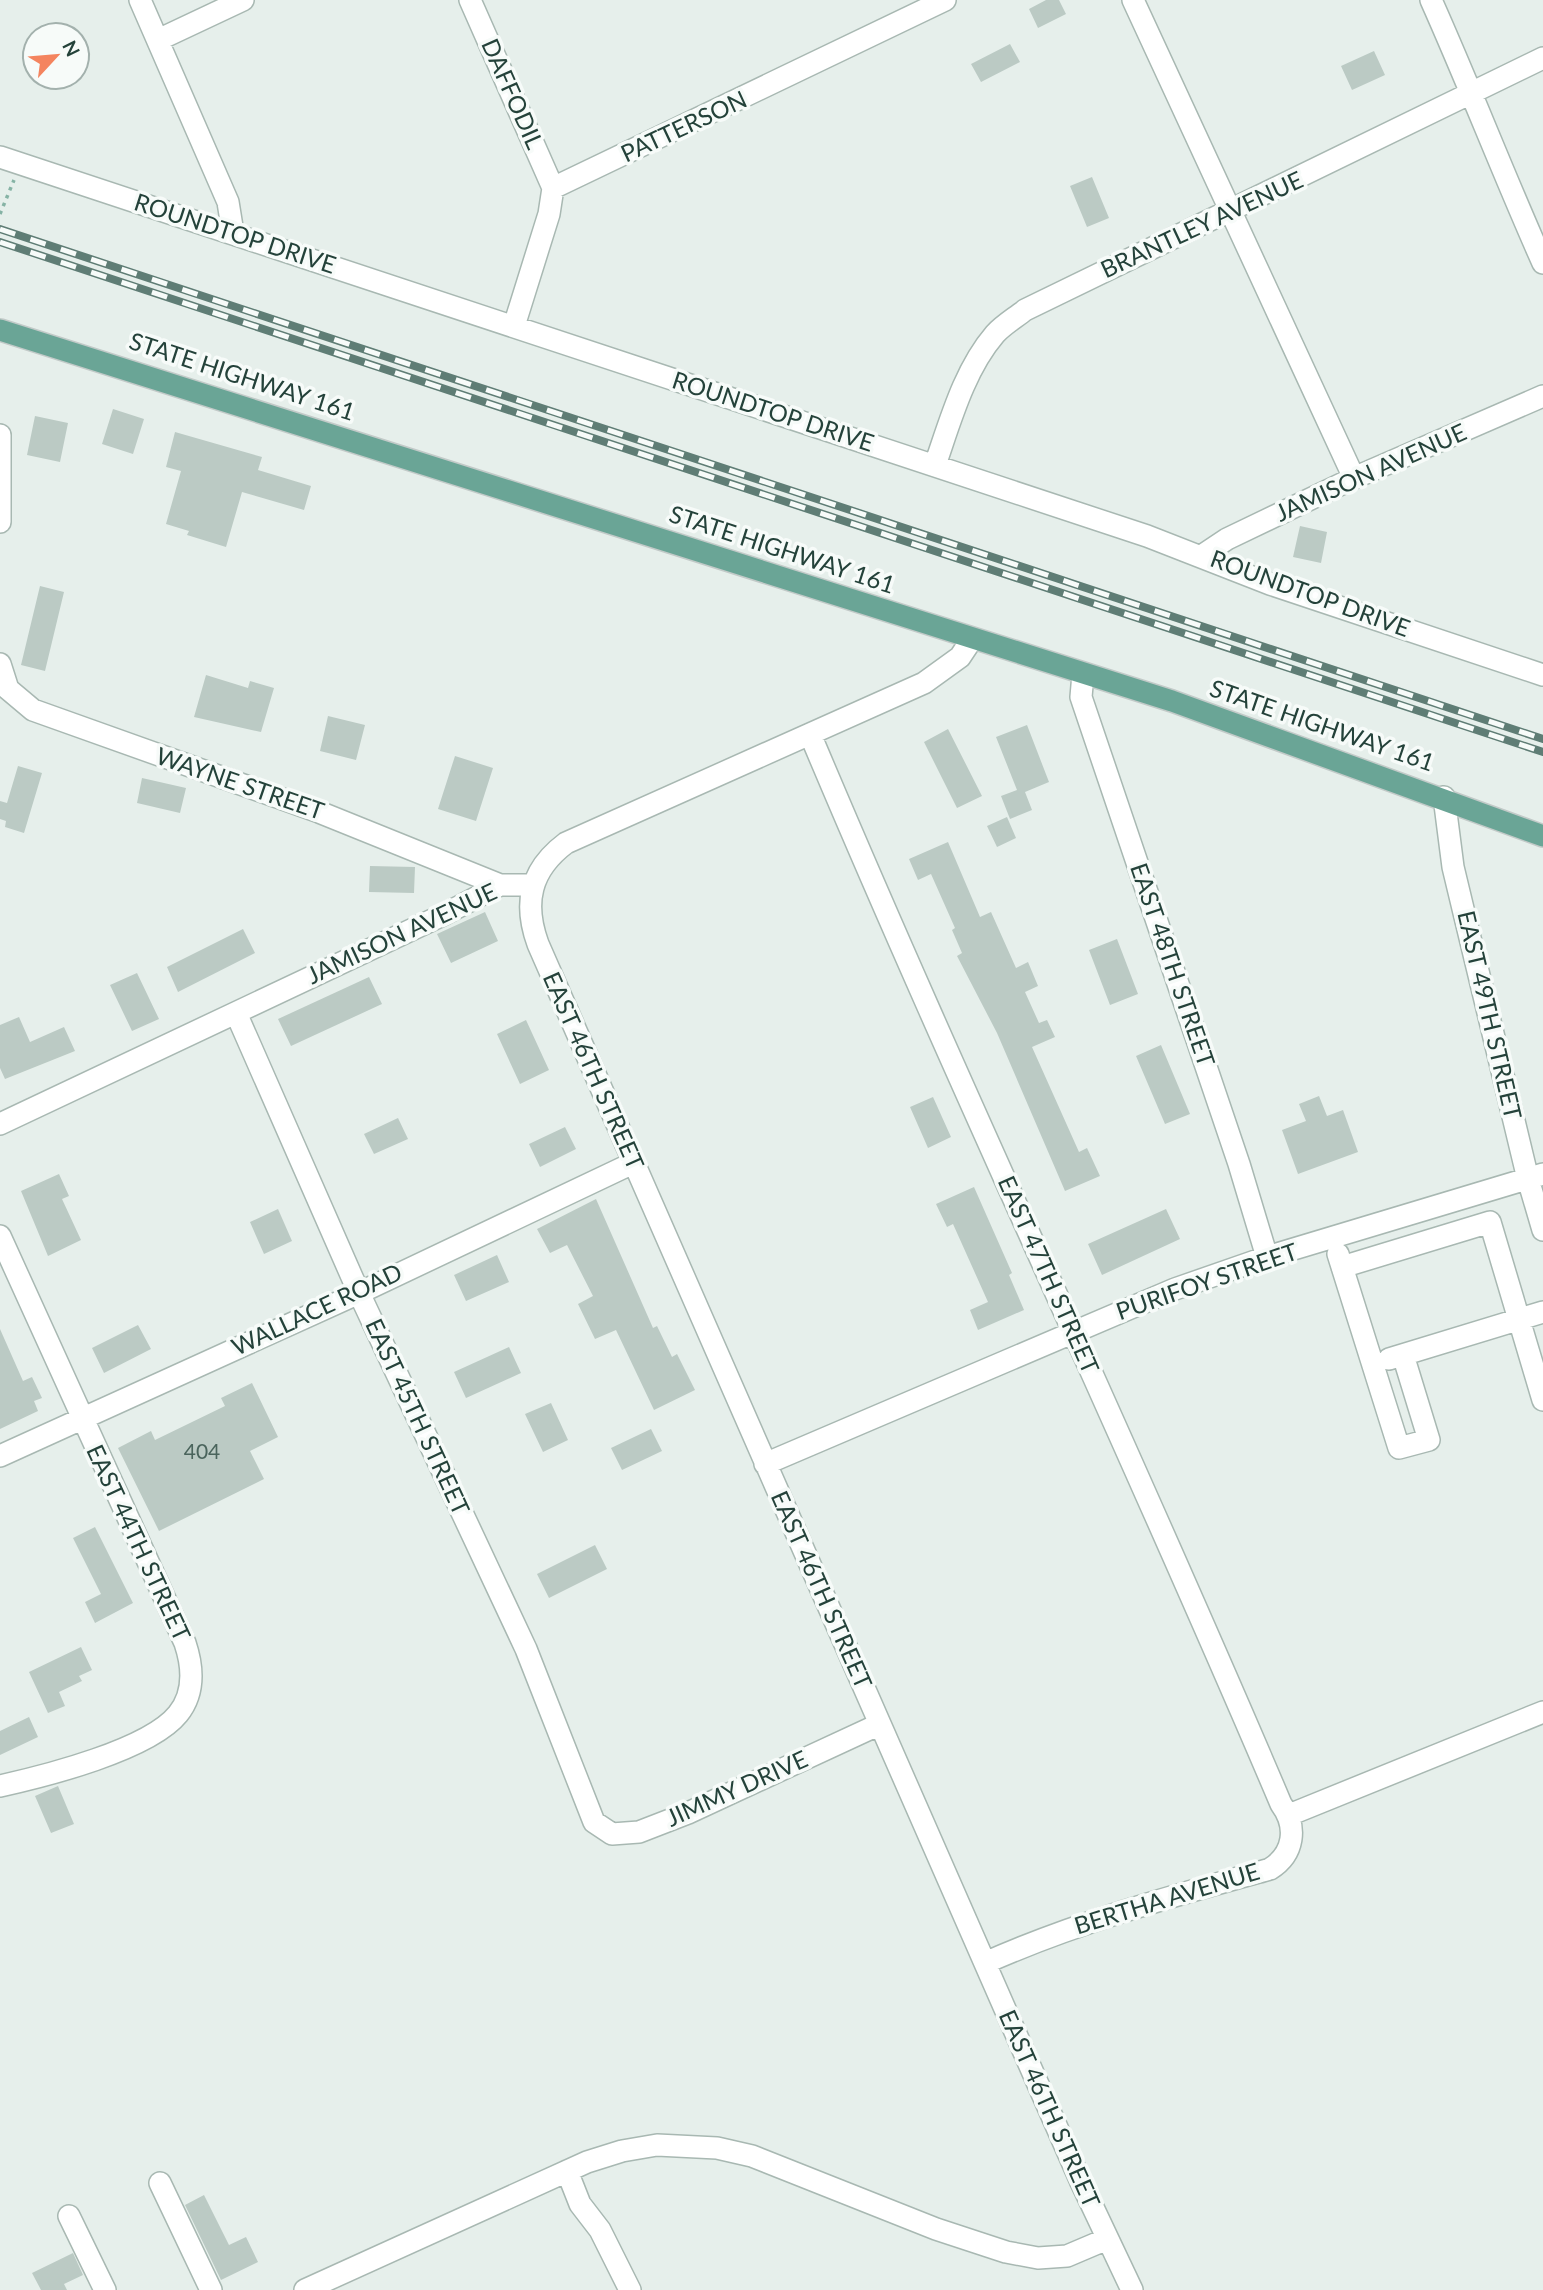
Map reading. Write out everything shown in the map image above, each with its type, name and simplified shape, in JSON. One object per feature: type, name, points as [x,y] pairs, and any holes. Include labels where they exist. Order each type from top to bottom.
[{"type":"main road","name":"STATE HIGHWAY 161","points":[[0,330],[62,347],[1276,736],[1543,835]]},
{"type":"street","points":[[140,0],[228,202],[233,233]]},
{"type":"street","points":[[158,40],[243,0]]},
{"type":"street","name":"DAFFODIL","points":[[470,0],[552,188]]},
{"type":"street","name":"PATTERSON","points":[[552,188],[878,35],[945,0]]},
{"type":"street","points":[[1133,0],[1354,478]]},
{"type":"street","points":[[1431,0],[1473,94],[1493,152],[1543,263]]},
{"type":"street","name":"BRANTLEY AVENUE","points":[[935,465],[971,371],[996,332],[1025,310],[1232,212],[1543,58]]},
{"type":"street","name":"ROUNDTOP DRIVE","points":[[0,157],[935,465],[1203,555],[1270,584],[1543,675]]},
{"type":"street","points":[[514,326],[549,214],[552,188]]},
{"type":"street","name":"JAMISON AVENUE","points":[[1203,555],[1227,539],[1354,478],[1543,396]]},
{"type":"street","points":[[0,435],[0,522]]},
{"type":"street","name":"JAMISON AVENUE","points":[[0,1124],[445,914],[500,885],[532,885],[540,867],[566,843],[924,683],[960,657],[972,639]]},
{"type":"street","name":"WAYNE STREET","points":[[0,664],[8,689],[33,710],[319,812],[500,885]]},
{"type":"street","name":"EAST 48TH STREET","points":[[1083,674],[1081,697],[1235,1151],[1267,1257]]},
{"type":"street","name":"EAST 47TH STREET","points":[[810,734],[946,1051],[1074,1331],[1281,1804],[1289,1815]]},
{"type":"street","name":"EAST 49TH STREET","points":[[1444,797],[1453,867],[1535,1176],[1543,1230]]},
{"type":"street","name":"EAST 46TH STREET","points":[[532,885],[529,905],[535,935],[765,1464],[1107,2239],[1132,2290]]},
{"type":"street","name":"EAST 45TH STREET","points":[[236,1013],[359,1293],[526,1649],[594,1822]]},
{"type":"street","name":"WALLACE ROAD","points":[[0,1456],[359,1293],[633,1163]]},
{"type":"street","name":"PURIFOY STREET","points":[[765,1464],[1175,1289],[1267,1257],[1334,1239],[1535,1176]]},
{"type":"street","points":[[1342,1267],[1490,1222],[1543,1400]]},
{"type":"street","name":"EAST 44TH STREET","points":[[0,1236],[185,1643],[191,1660],[192,1678],[179,1712],[167,1726],[128,1746],[70,1768],[0,1786]]},
{"type":"street","points":[[1334,1239],[1399,1448],[1429,1440],[1403,1355]]},
{"type":"street","points":[[1374,1364],[1543,1312]]},
{"type":"street","points":[[1289,1815],[1543,1712]]},
{"type":"street","name":"JIMMY DRIVE","points":[[594,1822],[612,1834],[639,1832],[688,1813],[880,1724]]},
{"type":"street","name":"BERTHA AVENUE","points":[[985,1963],[1041,1938],[1105,1916],[1270,1869],[1281,1862],[1290,1851],[1289,1815]]},
{"type":"street","points":[[305,2290],[567,2171],[622,2151],[657,2145],[717,2148],[752,2156],[1006,2252],[1048,2258],[1090,2249],[1107,2239]]},
{"type":"street","points":[[567,2171],[580,2204],[600,2230],[630,2290]]},
{"type":"street","points":[[160,2183],[211,2290]]},
{"type":"street","points":[[69,2216],[105,2290]]},
{"type":"path","points":[[0,214],[13,181],[29,167]]},
{"type":"building","points":[[1046,0],[1059,0],[1066,14],[1038,28],[1029,9]]},
{"type":"building","points":[[1010,44],[1020,62],[981,82],[971,64]]},
{"type":"building","points":[[1374,51],[1385,75],[1352,90],[1341,66]]},
{"type":"building","points":[[1092,177],[1109,218],[1087,227],[1070,186]]},
{"type":"building","points":[[113,409],[144,419],[133,454],[102,444]]},
{"type":"building","points":[[35,416],[68,423],[60,462],[27,455]]},
{"type":"building","points":[[175,432],[262,457],[258,470],[311,486],[304,510],[242,492],[226,547],[187,535],[189,531],[166,524],[181,471],[166,467]]},
{"type":"building","points":[[1300,526],[1327,532],[1321,563],[1293,557]]},
{"type":"building","points":[[40,586],[64,592],[45,671],[21,665]]},
{"type":"building","points":[[206,675],[248,688],[250,681],[274,688],[261,732],[194,717]]},
{"type":"building","points":[[328,716],[365,725],[356,760],[320,751]]},
{"type":"building","points":[[1027,725],[1049,782],[1025,792],[1032,810],[1010,819],[1001,796],[1017,790],[996,737]]},
{"type":"building","points":[[948,729],[982,796],[957,808],[924,742]]},
{"type":"building","points":[[455,756],[493,768],[476,821],[438,809]]},
{"type":"building","points":[[18,766],[42,773],[24,833],[5,827],[6,821],[0,819],[0,801],[7,803]]},
{"type":"building","points":[[142,778],[186,788],[180,813],[137,803]]},
{"type":"building","points":[[1007,817],[1016,838],[997,847],[987,826]]},
{"type":"building","points":[[948,842],[980,917],[991,912],[1016,968],[1028,962],[1038,986],[1025,992],[1039,1023],[1047,1020],[1055,1037],[1032,1047],[1079,1152],[1087,1148],[1100,1176],[1065,1191],[997,1033],[957,956],[962,953],[952,930],[955,928],[931,874],[918,880],[909,859]]},
{"type":"building","points":[[370,866],[415,867],[414,893],[369,892]]},
{"type":"building","points":[[485,912],[498,941],[451,963],[437,934]]},
{"type":"building","points":[[243,929],[255,953],[178,992],[167,967]]},
{"type":"building","points":[[1117,939],[1138,994],[1110,1005],[1089,950]]},
{"type":"building","points":[[137,973],[159,1019],[132,1031],[110,985]]},
{"type":"building","points":[[369,977],[382,1004],[291,1046],[278,1019]]},
{"type":"building","points":[[19,1017],[30,1042],[64,1027],[75,1051],[5,1079],[0,1068],[0,1025]]},
{"type":"building","points":[[526,1020],[549,1070],[520,1084],[497,1034]]},
{"type":"building","points":[[1161,1045],[1190,1114],[1165,1124],[1136,1056]]},
{"type":"building","points":[[1319,1096],[1327,1116],[1343,1110],[1358,1152],[1298,1174],[1282,1130],[1306,1121],[1299,1104]]},
{"type":"building","points":[[933,1097],[951,1137],[928,1148],[910,1107]]},
{"type":"building","points":[[398,1118],[408,1139],[374,1154],[364,1134]]},
{"type":"building","points":[[565,1127],[576,1149],[540,1167],[529,1144]]},
{"type":"building","points":[[59,1174],[69,1196],[62,1199],[81,1240],[48,1256],[21,1191]]},
{"type":"building","points":[[974,1187],[1012,1273],[1009,1275],[1024,1310],[978,1330],[970,1310],[988,1302],[953,1224],[947,1227],[936,1204]]},
{"type":"building","points":[[596,1199],[653,1328],[657,1326],[672,1357],[677,1354],[695,1390],[654,1410],[616,1330],[595,1339],[578,1304],[593,1296],[567,1245],[550,1253],[537,1229]]},
{"type":"building","points":[[278,1209],[292,1241],[264,1254],[250,1222]]},
{"type":"building","points":[[1166,1209],[1180,1239],[1102,1275],[1088,1244]]},
{"type":"building","points":[[497,1255],[509,1282],[466,1301],[454,1275]]},
{"type":"building","points":[[138,1325],[151,1349],[104,1373],[92,1348]]},
{"type":"building","points":[[0,1329],[23,1381],[32,1377],[42,1398],[34,1401],[38,1411],[0,1429]]},
{"type":"building","points":[[509,1347],[521,1373],[466,1398],[454,1372]]},
{"type":"building","points":[[252,1383],[278,1437],[250,1451],[264,1479],[159,1531],[118,1448],[151,1431],[155,1440],[225,1406],[221,1398]]},
{"type":"building","points":[[551,1403],[568,1440],[543,1452],[525,1414]]},
{"type":"building","points":[[651,1429],[662,1451],[622,1470],[611,1448]]},
{"type":"building","points":[[95,1527],[133,1603],[95,1623],[85,1602],[101,1594],[73,1538]]},
{"type":"building","points":[[595,1545],[607,1569],[549,1598],[537,1574]]},
{"type":"building","points":[[81,1647],[92,1670],[79,1676],[82,1681],[59,1692],[65,1706],[48,1713],[29,1672]]},
{"type":"building","points":[[29,1717],[38,1737],[0,1755],[0,1731]]},
{"type":"building","points":[[58,1786],[74,1824],[51,1833],[35,1796]]},
{"type":"building","points":[[204,2195],[229,2245],[246,2237],[258,2262],[221,2280],[185,2205]]},
{"type":"building","points":[[73,2253],[83,2275],[64,2284],[67,2290],[41,2290],[32,2273]]},
{"type":"railway","points":[[0,229],[1543,739]]},
{"type":"railway","points":[[0,242],[1543,752]]}]
